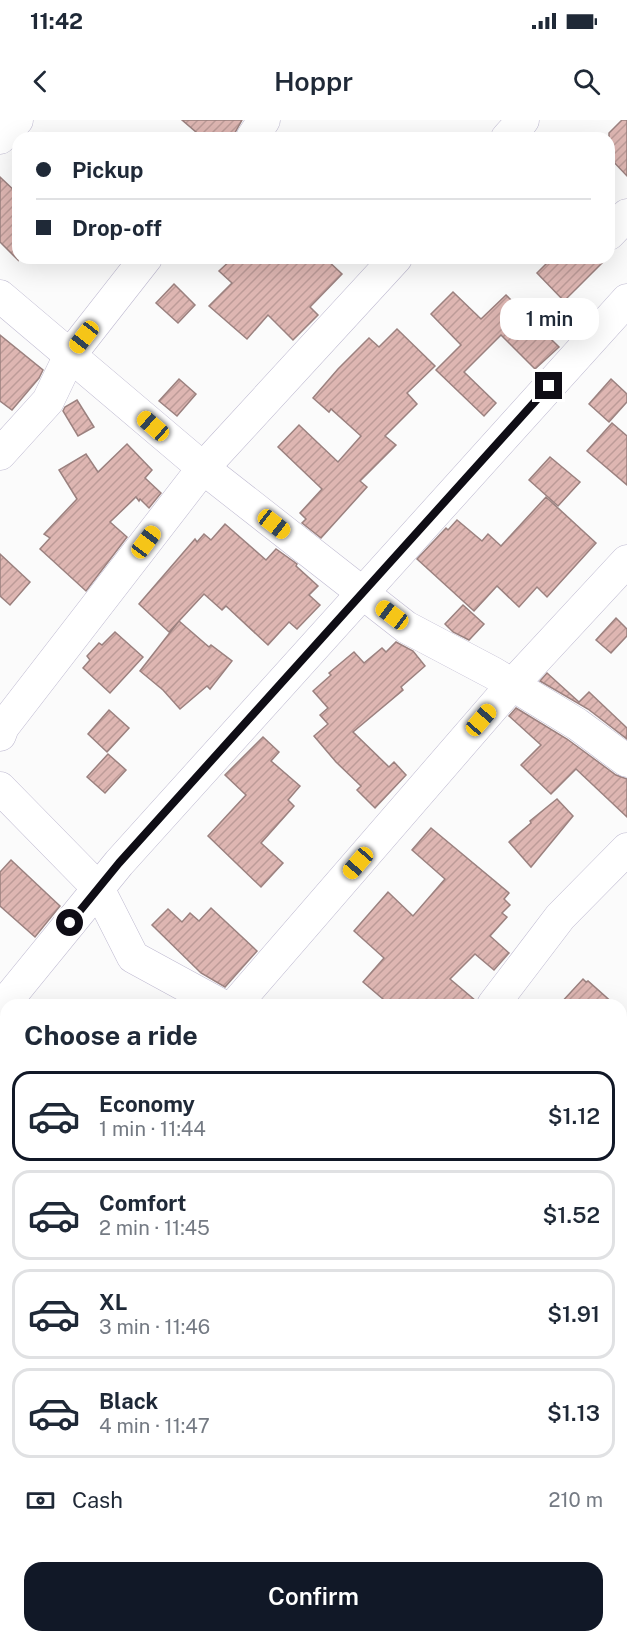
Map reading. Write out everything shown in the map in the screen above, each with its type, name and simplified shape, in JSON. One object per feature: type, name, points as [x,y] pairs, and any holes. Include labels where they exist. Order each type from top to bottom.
[{"type":"street","points":[[0,138],[17,120]]},
{"type":"street","points":[[615,228],[627,215]]},
{"type":"street","points":[[615,242],[627,255]]},
{"type":"street","points":[[0,454],[48,401],[70,355],[141,264]]},
{"type":"street","points":[[0,735],[3,728],[203,468],[390,264]]},
{"type":"street","points":[[0,296],[203,468],[406,627],[578,724],[627,761]]},
{"type":"street","points":[[8,999],[98,888],[627,300]]},
{"type":"street","points":[[240,999],[512,685],[627,561]]},
{"type":"street","points":[[0,788],[98,888],[133,957],[210,999]]},
{"type":"street","points":[[498,999],[560,917],[627,849]]},
{"type":"building","points":[[182,120],[242,120],[235,132],[196,132]]},
{"type":"building","points":[[622,120],[627,120],[627,176],[615,163],[615,132],[610,132]]},
{"type":"building","points":[[0,177],[12,188],[12,254],[0,242]]},
{"type":"building","points":[[227,264],[331,264],[342,274],[310,307],[318,315],[293,340],[268,315],[247,339],[209,306],[232,283],[219,271]]},
{"type":"building","points":[[546,264],[601,264],[564,301],[537,273]]},
{"type":"building","points":[[174,284],[195,305],[178,323],[156,303]]},
{"type":"building","points":[[453,292],[481,319],[506,295],[559,347],[535,369],[501,335],[464,372],[496,403],[484,416],[436,370],[461,345],[431,314]]},
{"type":"building","points":[[397,329],[435,366],[407,393],[417,404],[385,436],[396,445],[360,481],[367,487],[321,538],[302,523],[306,519],[300,513],[322,489],[278,447],[299,425],[338,462],[361,436],[331,409],[329,412],[313,398],[369,338],[379,347]]},
{"type":"building","points":[[0,335],[43,370],[12,410],[0,401]]},
{"type":"building","points":[[179,379],[196,394],[177,416],[159,401]]},
{"type":"building","points":[[611,379],[627,394],[627,402],[609,422],[589,404]]},
{"type":"building","points":[[77,400],[94,427],[78,436],[63,411],[65,407]]},
{"type":"building","points":[[612,423],[627,436],[627,485],[587,451]]},
{"type":"building","points":[[127,444],[152,470],[145,478],[161,493],[149,508],[136,497],[110,522],[127,537],[86,591],[40,549],[50,538],[44,534],[77,499],[59,470],[86,454],[98,472]]},
{"type":"building","points":[[550,457],[580,482],[558,506],[529,480]]},
{"type":"building","points":[[546,497],[596,543],[547,597],[537,587],[519,607],[497,586],[474,611],[417,559],[446,528],[448,530],[457,520],[482,541],[488,534],[501,546]]},
{"type":"building","points":[[225,524],[266,560],[276,549],[297,564],[296,566],[318,586],[309,595],[320,605],[297,629],[289,622],[268,645],[226,606],[222,610],[204,594],[169,632],[139,604],[195,539],[197,542],[204,534],[211,540]]},
{"type":"building","points":[[0,554],[30,582],[10,605],[0,596]]},
{"type":"building","points":[[463,605],[484,624],[469,640],[453,632],[445,624]]},
{"type":"building","points":[[616,618],[627,629],[627,636],[611,653],[596,640]]},
{"type":"building","points":[[179,621],[209,647],[211,645],[232,661],[210,689],[207,686],[180,709],[163,690],[140,671]]},
{"type":"building","points":[[115,632],[143,657],[110,693],[83,668],[90,660],[87,656],[99,643],[102,645]]},
{"type":"building","points":[[396,642],[413,651],[425,666],[401,687],[403,690],[353,732],[389,767],[394,762],[406,775],[375,808],[357,790],[361,786],[314,736],[328,724],[320,715],[328,708],[313,691],[331,675],[329,673],[354,652],[364,663],[382,648],[386,652]]},
{"type":"building","points":[[547,673],[579,702],[589,692],[627,728],[627,739],[588,709],[540,681]]},
{"type":"building","points":[[516,708],[567,739],[616,775],[627,779],[627,817],[576,769],[551,794],[521,765],[541,745],[509,716]]},
{"type":"building","points":[[109,710],[129,728],[107,752],[88,734]]},
{"type":"building","points":[[263,737],[279,752],[271,761],[300,786],[288,800],[294,806],[261,843],[283,863],[261,887],[208,836],[246,795],[225,775]]},
{"type":"building","points":[[108,754],[126,770],[105,793],[87,777]]},
{"type":"building","points":[[557,799],[573,816],[531,867],[509,842]]},
{"type":"building","points":[[431,828],[509,893],[504,899],[510,905],[502,913],[507,917],[490,936],[509,953],[494,970],[475,954],[450,979],[474,999],[383,999],[363,982],[384,958],[354,931],[388,892],[413,916],[445,879],[412,850]]},
{"type":"building","points":[[11,860],[60,906],[35,937],[0,906],[0,872]]},
{"type":"building","points":[[211,908],[257,951],[225,987],[201,973],[152,925],[168,909],[182,922],[190,913],[199,921]]},
{"type":"building","points":[[583,979],[608,999],[565,999]]},
{"type":"route","points":[[70,923],[119,863],[549,386]]}]
